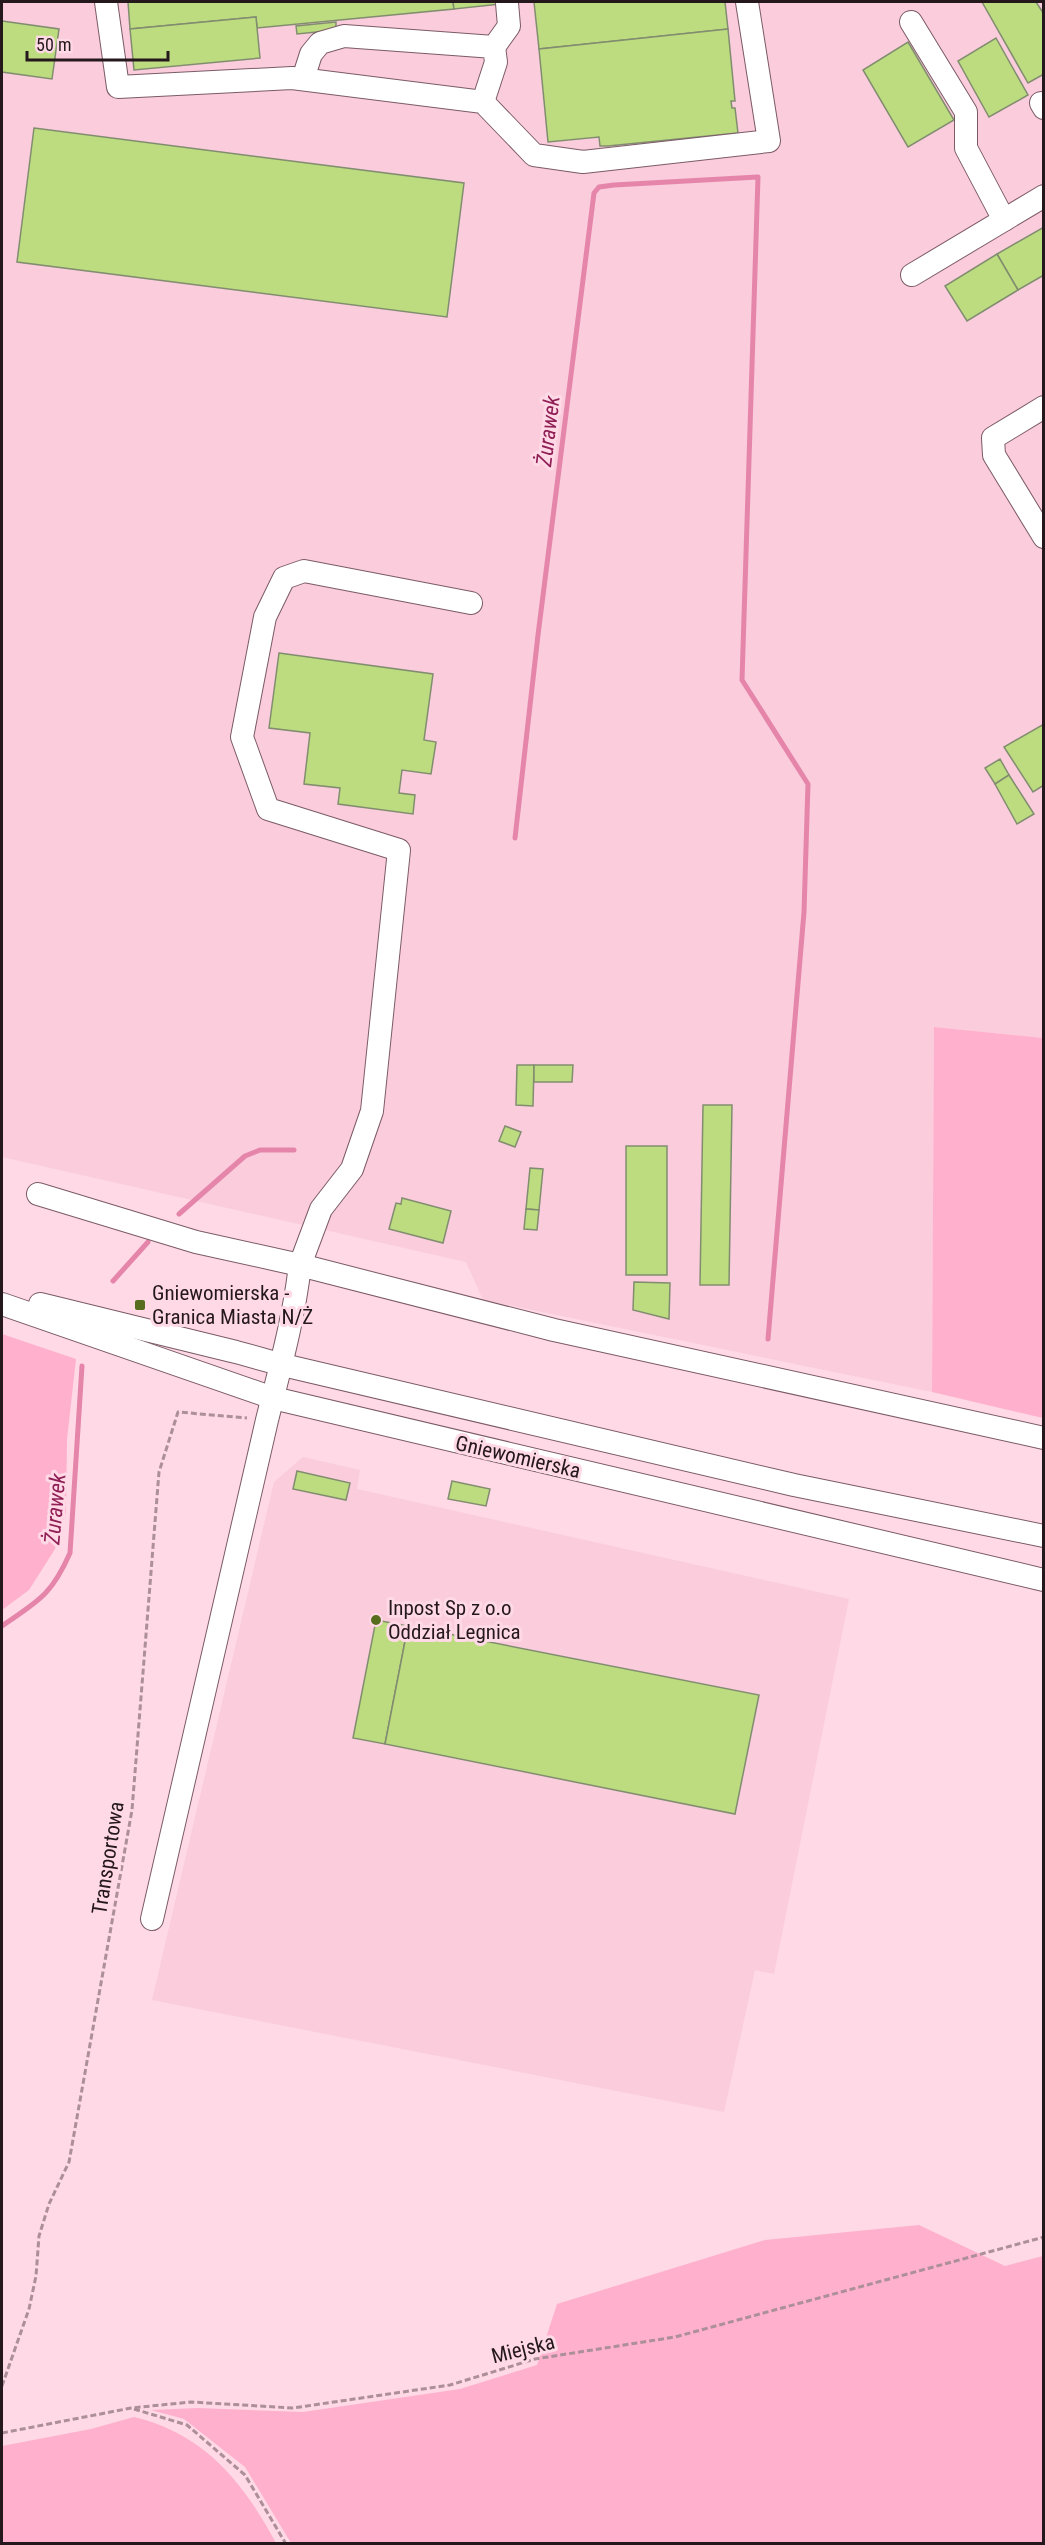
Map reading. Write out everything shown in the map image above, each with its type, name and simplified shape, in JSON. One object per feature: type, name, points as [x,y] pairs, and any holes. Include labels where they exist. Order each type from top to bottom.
[{"type":"street","points":[[106,2],[118,87],[292,78],[483,102],[534,154],[583,162],[769,141],[747,2]]},
{"type":"street","points":[[483,102],[496,62],[494,47],[509,26],[507,3]]},
{"type":"street","points":[[911,22],[966,112],[966,148],[1004,220]]},
{"type":"street","points":[[303,79],[311,54],[320,43],[344,36],[494,47]]},
{"type":"street","points":[[912,275],[1044,196]]},
{"type":"street","points":[[1044,407],[993,438],[994,455],[1044,537]]},
{"type":"street","points":[[152,1919],[267,1420],[283,1365],[295,1309],[300,1265],[321,1209],[352,1169],[372,1111],[399,850],[268,809],[242,737],[265,617],[284,578],[304,571],[471,603]]},
{"type":"street","points":[[38,1194],[196,1242],[300,1265],[554,1330],[1044,1438]]},
{"type":"street","name":"Gniewomierska","points":[[2,1295],[283,1365],[794,1485],[1044,1536]]},
{"type":"street","name":"Gniewomierska","points":[[2,1304],[273,1398],[1044,1580]]},
{"type":"path","name":"Transportowa","points":[[2,2386],[29,2309],[36,2276],[39,2236],[49,2204],[69,2162],[132,1810],[159,1472],[178,1412],[267,1420]]},
{"type":"path","name":"Miejska","points":[[2,2433],[130,2408],[191,2402],[293,2408],[450,2385],[535,2359],[675,2337],[1044,2237]]},
{"type":"path","points":[[130,2408],[187,2425],[245,2475],[286,2544]]},
{"type":"shaded area","points":[[2,2],[1043,2],[1043,1038],[934,1027],[932,1392],[483,1300],[466,1262],[2,1157]]},
{"type":"shaded area","points":[[934,1027],[1043,1038],[1043,1418],[932,1392]]},
{"type":"shaded area","points":[[2,1334],[76,1359],[67,1439],[66,1512],[55,1549],[29,1590],[2,1610]]},
{"type":"shaded area","points":[[303,1457],[360,1470],[357,1489],[849,1599],[774,1974],[755,1970],[724,2112],[152,2000],[274,1482]]},
{"type":"shaded area","points":[[919,2225],[1005,2266],[1043,2256],[1043,2543],[291,2543],[245,2467],[184,2419],[151,2410],[198,2408],[303,2412],[460,2389],[537,2365],[557,2304],[765,2240]]},
{"type":"shaded area","points":[[134,2417],[182,2435],[201,2448],[219,2464],[250,2500],[276,2543],[2,2543],[2,2446],[91,2429]]},
{"type":"building","points":[[128,2],[453,2],[454,9],[257,28],[256,17],[130,29]]},
{"type":"building","points":[[453,2],[519,2],[454,9]]},
{"type":"building","points":[[534,2],[725,2],[728,29],[539,49]]},
{"type":"building","points":[[982,2],[1036,2],[1044,14],[1044,74],[1028,83]]},
{"type":"building","points":[[256,17],[260,58],[134,70],[130,29]]},
{"type":"building","points":[[2,21],[59,29],[52,79],[2,72]]},
{"type":"building","points":[[336,22],[336,30],[297,34],[296,26]]},
{"type":"building","points":[[728,29],[735,101],[731,101],[732,108],[735,108],[738,133],[608,146],[600,146],[599,137],[548,142],[539,49]]},
{"type":"building","points":[[996,38],[1028,95],[989,117],[958,61]]},
{"type":"building","points":[[908,42],[954,120],[908,147],[863,70]]},
{"type":"building","points":[[34,128],[464,183],[447,317],[17,262]]},
{"type":"building","points":[[1044,227],[1044,275],[1018,290],[997,254]]},
{"type":"building","points":[[997,254],[1018,290],[967,321],[945,286]]},
{"type":"building","points":[[279,653],[433,674],[424,740],[436,742],[431,774],[402,770],[399,793],[415,795],[413,814],[338,804],[340,788],[304,784],[310,733],[269,728]]},
{"type":"building","points":[[1044,724],[1044,785],[1033,792],[1004,747]]},
{"type":"building","points":[[1000,759],[1009,775],[995,784],[985,768]]},
{"type":"building","points":[[1009,775],[1034,814],[1017,824],[995,784]]},
{"type":"building","points":[[517,1065],[534,1065],[533,1106],[516,1105]]},
{"type":"building","points":[[534,1065],[573,1065],[572,1082],[534,1082]]},
{"type":"building","points":[[703,1105],[732,1105],[729,1285],[700,1285]]},
{"type":"building","points":[[505,1126],[521,1132],[515,1147],[499,1141]]},
{"type":"building","points":[[626,1146],[667,1146],[667,1275],[626,1275]]},
{"type":"building","points":[[530,1168],[543,1169],[539,1210],[526,1209]]},
{"type":"building","points":[[402,1198],[451,1211],[443,1243],[389,1229],[396,1203],[401,1204]]},
{"type":"building","points":[[526,1209],[539,1210],[537,1230],[524,1229]]},
{"type":"building","points":[[634,1282],[670,1283],[669,1319],[633,1310]]},
{"type":"building","points":[[297,1471],[350,1483],[346,1500],[293,1489]]},
{"type":"building","points":[[452,1481],[490,1489],[486,1506],[448,1499]]},
{"type":"building","points":[[376,1620],[408,1626],[385,1744],[353,1738]]},
{"type":"building","points":[[408,1626],[759,1695],[735,1814],[385,1744]]},
{"type":"waterway","points":[[515,838],[538,635],[594,193],[599,187],[614,185],[758,177],[742,680],[808,784],[804,912],[768,1339]]},
{"type":"waterway","name":"Żurawek","points":[[179,1214],[245,1156],[260,1150],[294,1150]]},
{"type":"waterway","name":"Żurawek","points":[[113,1281],[148,1242]]},
{"type":"waterway","name":"Żurawek","points":[[2,1626],[50,1588],[70,1553],[82,1366]]},
{"type":"place","name":"Gniewomierska - Granica Miasta N/Ż","points":[[140,1305]]},
{"type":"place","name":"Inpost Sp z o.o Oddział Legnica","points":[[376,1620]]}]
